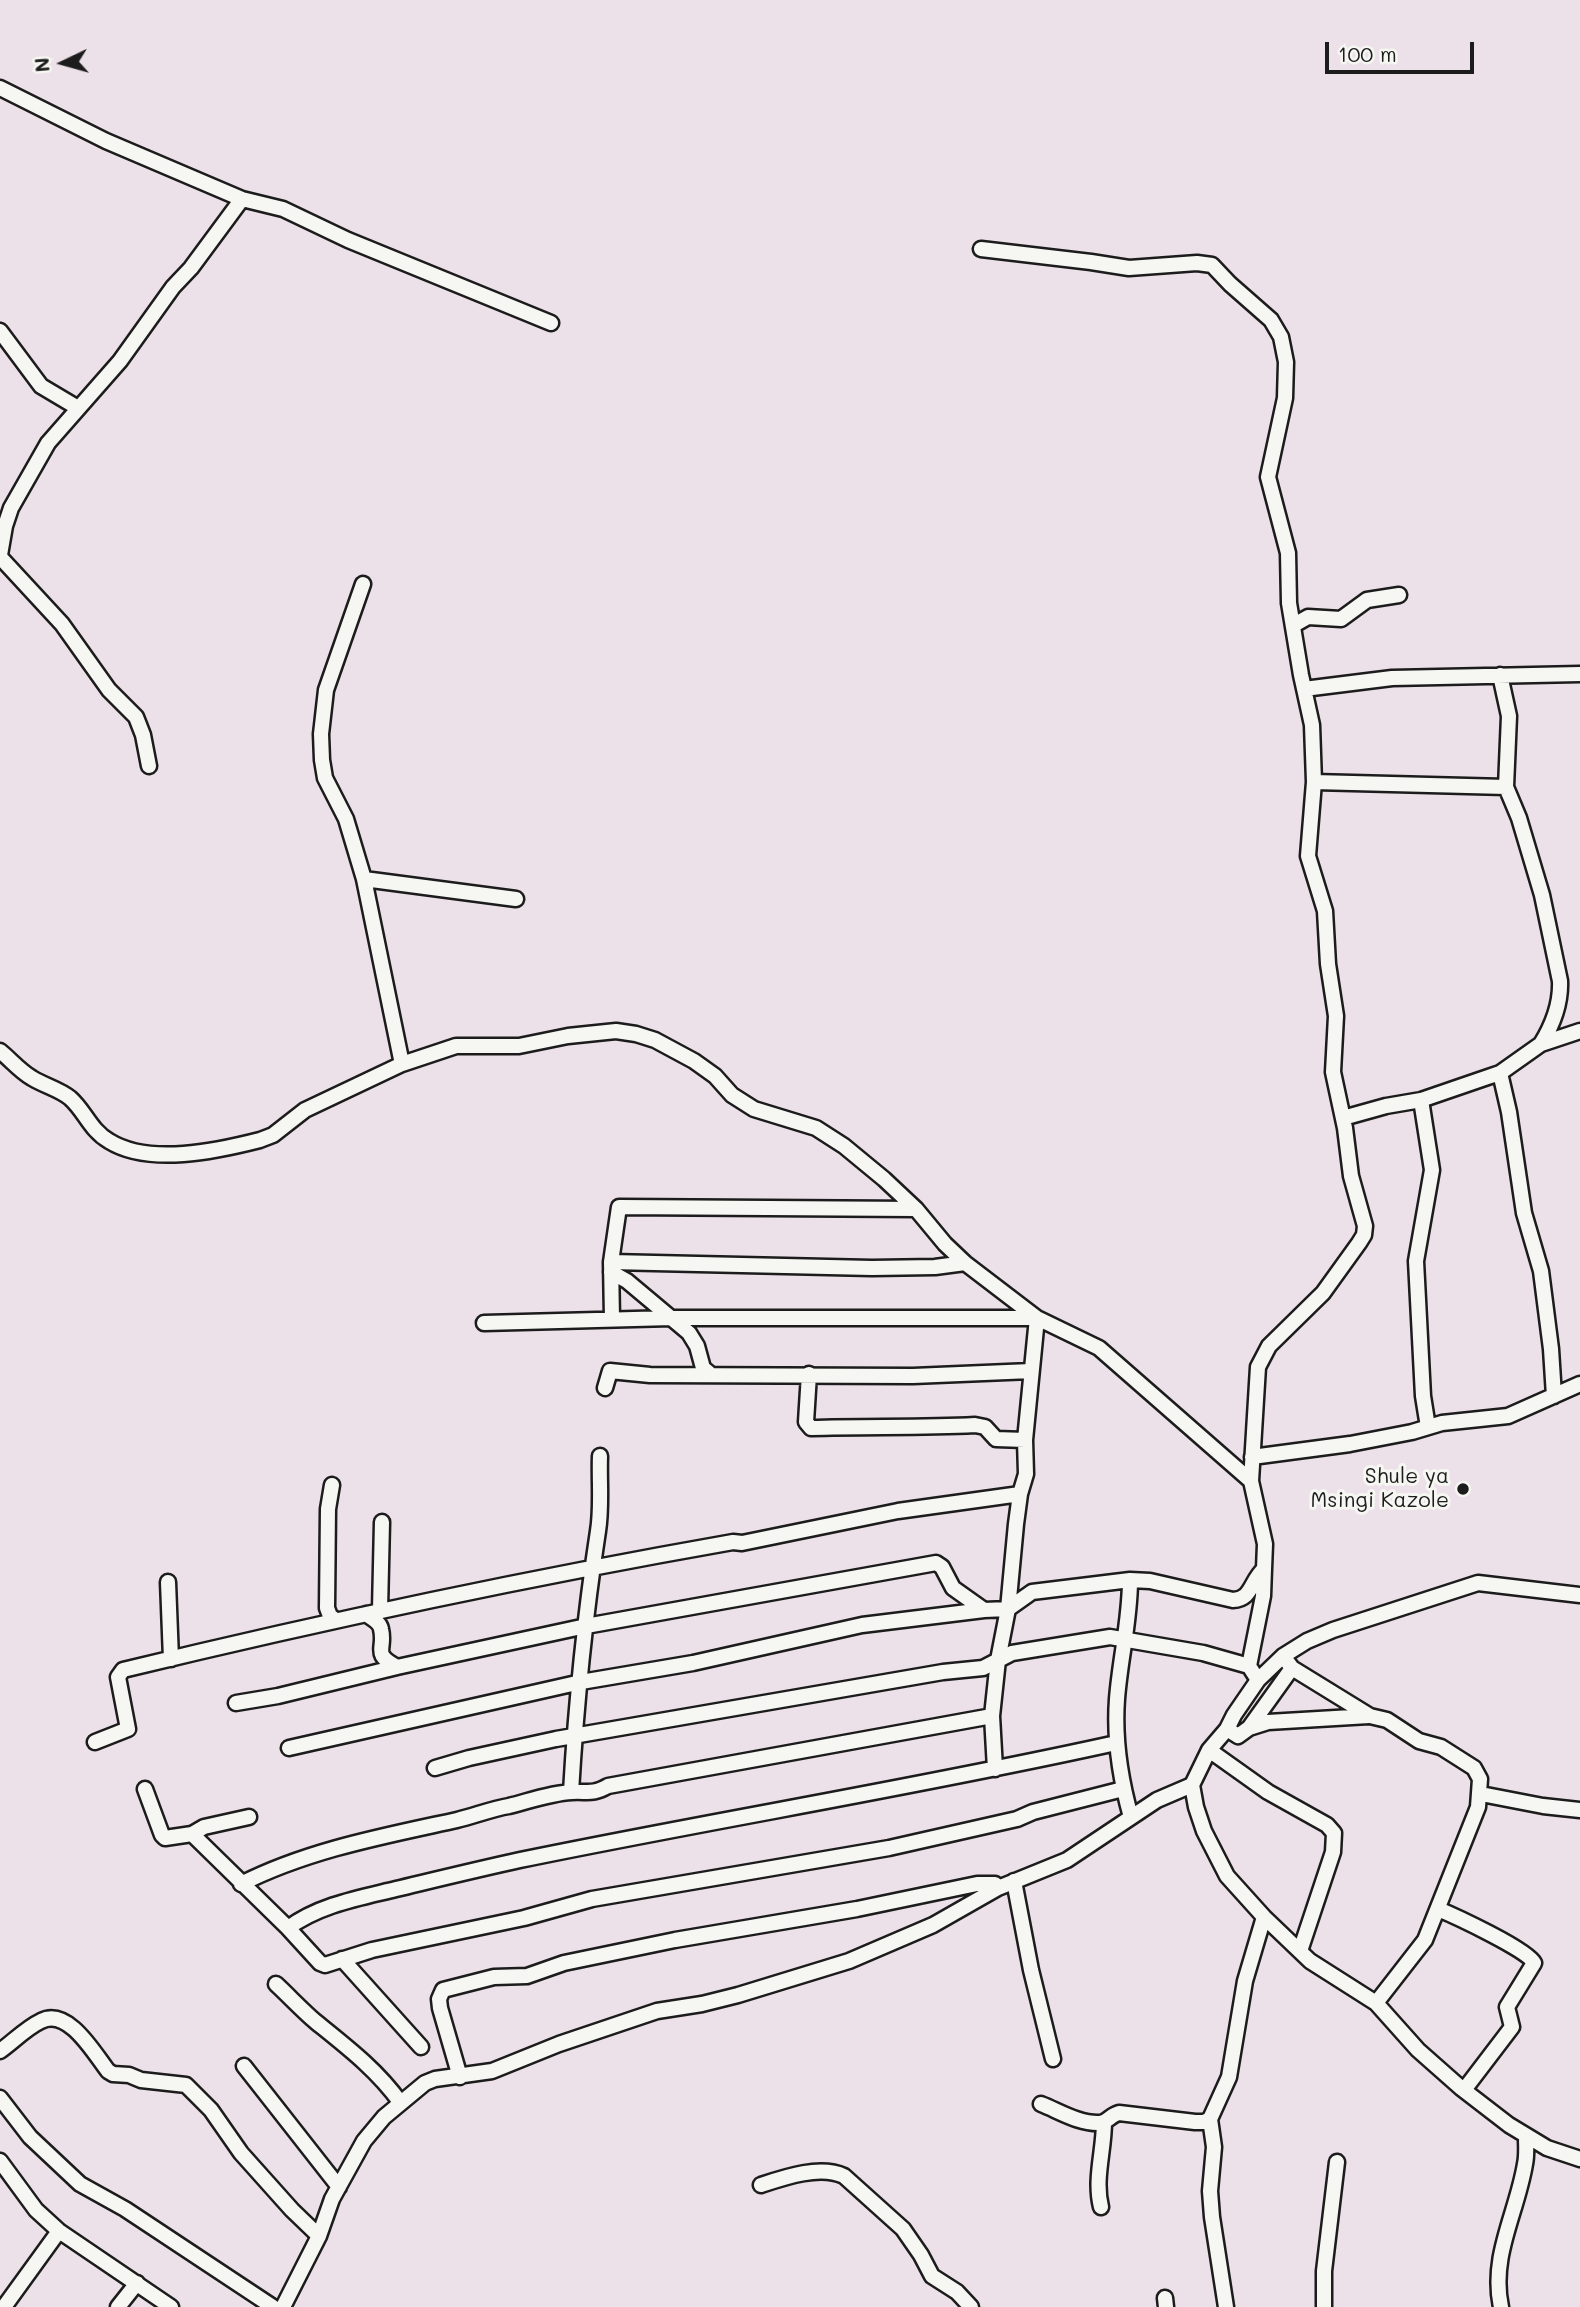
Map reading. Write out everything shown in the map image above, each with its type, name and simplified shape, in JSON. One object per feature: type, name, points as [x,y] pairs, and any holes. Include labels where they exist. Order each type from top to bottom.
[{"type":"street","points":[[0,88],[106,141],[242,200],[283,209],[348,240],[551,323]]},
{"type":"street","points":[[149,766],[143,735],[135,717],[109,690],[62,625],[0,556],[5,526],[22,487],[48,443],[120,361],[173,287],[191,268],[242,200]]},
{"type":"street","points":[[981,249],[1091,261],[1129,268],[1206,263],[1212,265],[1275,324],[1284,346],[1284,398],[1268,477],[1287,554],[1288,593],[1312,725],[1314,782],[1308,856],[1324,905],[1328,964],[1336,1016],[1332,1072],[1343,1118],[1351,1176],[1365,1226],[1364,1235],[1323,1293],[1264,1353],[1257,1375],[1251,1481],[1265,1544],[1263,1595],[1249,1666]]},
{"type":"street","points":[[0,331],[41,386],[78,408]]},
{"type":"street","points":[[363,584],[331,670],[321,734],[325,778],[346,819],[364,879],[402,1064]]},
{"type":"street","points":[[1294,625],[1308,617],[1341,619],[1367,600],[1399,595]]},
{"type":"street","points":[[1304,689],[1392,678],[1580,674]]},
{"type":"street","points":[[1500,675],[1509,716],[1506,787],[1519,818],[1542,895],[1560,981],[1553,1023],[1541,1044]]},
{"type":"street","points":[[1314,782],[1506,787]]},
{"type":"street","points":[[364,879],[516,899]]},
{"type":"street","points":[[1343,1118],[1421,1100],[1500,1073],[1541,1044],[1580,1031]]},
{"type":"street","points":[[0,1051],[18,1069],[71,1099],[93,1129],[108,1141],[146,1154],[173,1155],[260,1140],[273,1135],[305,1110],[402,1064],[456,1046],[519,1046],[598,1032],[636,1034],[655,1040],[694,1061],[715,1076],[732,1095],[754,1109],[816,1128],[844,1146],[916,1209],[965,1263],[1037,1318],[1099,1348],[1251,1481]]},
{"type":"street","points":[[1500,1073],[1509,1112],[1525,1218],[1541,1271],[1551,1349],[1553,1395]]},
{"type":"street","points":[[1421,1100],[1432,1170],[1416,1261],[1423,1396],[1428,1427]]},
{"type":"street","points":[[612,1319],[611,1267],[619,1207],[916,1209]]},
{"type":"street","points":[[611,1267],[636,1263],[872,1268],[935,1267],[965,1263]]},
{"type":"street","points":[[636,1263],[641,1292]]},
{"type":"street","points":[[611,1267],[693,1339],[703,1368],[709,1373]]},
{"type":"street","points":[[484,1323],[672,1318],[1037,1318]]},
{"type":"street","points":[[995,1769],[992,1716],[1020,1494],[1026,1474],[1026,1440],[1037,1318]]},
{"type":"street","points":[[605,1388],[610,1371],[650,1375],[709,1373],[913,1376],[1031,1371]]},
{"type":"street","points":[[809,1374],[806,1422],[811,1428],[975,1425],[985,1427],[996,1438],[1026,1440]]},
{"type":"street","points":[[1252,1457],[1350,1444],[1442,1423],[1513,1415],[1580,1384]]},
{"type":"street","points":[[572,1792],[591,1568],[598,1530],[600,1456]]},
{"type":"street","points":[[332,1485],[328,1510],[327,1608],[330,1616],[336,1620]]},
{"type":"street","points":[[95,1742],[128,1729],[118,1677],[120,1672],[380,1610],[591,1568],[733,1542],[742,1543],[898,1511],[1020,1494]]},
{"type":"street","points":[[380,1610],[382,1522]]},
{"type":"street","points":[[236,1703],[278,1696],[586,1626],[936,1563],[942,1567],[953,1588],[984,1610]]},
{"type":"street","points":[[289,1748],[581,1682],[693,1663],[862,1625],[1007,1609],[1032,1592],[1129,1580],[1150,1581],[1241,1600],[1246,1597],[1255,1577],[1264,1569]]},
{"type":"street","points":[[1129,1580],[1130,1605],[1117,1698],[1116,1743],[1123,1789],[1131,1817]]},
{"type":"street","points":[[168,1582],[171,1659]]},
{"type":"street","points":[[1250,1728],[1287,1662],[1307,1641],[1333,1630],[1478,1583],[1580,1595]]},
{"type":"street","points":[[366,1614],[378,1623],[382,1630],[383,1658],[397,1667]]},
{"type":"street","points":[[435,1768],[505,1750],[796,1697],[983,1668],[1012,1653],[1091,1639],[1126,1638],[1203,1653],[1249,1666],[1258,1680]]},
{"type":"street","points":[[1287,1662],[1258,1680],[1227,1729],[1209,1750],[1192,1785],[1204,1831],[1227,1876],[1300,1951],[1376,2003],[1418,2050],[1464,2090],[1526,2137],[1547,2148],[1580,2159]]},
{"type":"street","points":[[1287,1662],[1370,1716]]},
{"type":"street","points":[[242,1884],[268,1871],[374,1838],[572,1792],[588,1794],[608,1786],[992,1716]]},
{"type":"street","points":[[1227,1729],[1238,1736],[1250,1728],[1268,1722],[1370,1716],[1387,1720],[1419,1741],[1441,1748],[1474,1768],[1480,1779],[1478,1807],[1426,1941],[1376,2003]]},
{"type":"street","points":[[288,1928],[305,1916],[330,1906],[470,1871],[1116,1743]]},
{"type":"street","points":[[1209,1750],[1268,1791],[1327,1825],[1334,1833],[1333,1852],[1300,1951]]},
{"type":"street","points":[[283,2307],[319,2236],[332,2199],[364,2141],[384,2117],[425,2083],[435,2079],[492,2071],[559,2044],[657,2011],[702,2004],[820,1972],[933,1925],[998,1888],[1067,1860],[1157,1800],[1192,1785]]},
{"type":"street","points":[[145,1788],[165,1838],[192,1834],[204,1827],[248,1817]]},
{"type":"street","points":[[192,1834],[320,1963],[330,1965],[372,1950],[524,1918],[592,1899],[901,1845],[1017,1819],[1033,1812],[1123,1789]]},
{"type":"street","points":[[1481,1794],[1580,1810]]},
{"type":"street","points":[[1014,1881],[1031,1970],[1053,2059]]},
{"type":"street","points":[[460,2077],[440,2008],[439,1999],[443,1990],[494,1977],[527,1976],[564,1963],[675,1940],[857,1909],[977,1884],[995,1884],[998,1888]]},
{"type":"street","points":[[1438,1909],[1516,1949],[1532,1958],[1534,1963],[1507,2007],[1512,2026],[1478,2076],[1464,2090]]},
{"type":"street","points":[[1226,2307],[1212,2217],[1210,2191],[1213,2147],[1210,2119],[1229,2077],[1245,1981],[1264,1917]]},
{"type":"street","points":[[342,1959],[421,2047]]},
{"type":"street","points":[[276,1984],[316,2022],[365,2062],[400,2102]]},
{"type":"street","points":[[0,2052],[42,2020],[53,2018],[64,2021],[73,2028],[113,2074],[186,2085],[211,2110],[241,2153],[319,2236]]},
{"type":"street","points":[[244,2066],[339,2187]]},
{"type":"street","points":[[0,2098],[30,2137],[80,2184],[145,2222],[273,2307]]},
{"type":"street","points":[[1041,2104],[1064,2115],[1098,2123],[1119,2113],[1195,2122],[1210,2119]]},
{"type":"street","points":[[1101,2207],[1097,2190],[1104,2122]]},
{"type":"street","points":[[1501,2307],[1498,2295],[1499,2258],[1525,2164],[1526,2137]]},
{"type":"street","points":[[0,2161],[36,2210],[59,2231],[171,2307]]},
{"type":"street","points":[[1324,2307],[1324,2271],[1337,2162]]},
{"type":"street","points":[[761,2185],[808,2173],[844,2176],[894,2219],[933,2276],[957,2292],[971,2307]]},
{"type":"street","points":[[4,2307],[59,2231]]},
{"type":"street","points":[[118,2307],[137,2283]]},
{"type":"place","name":"Shule ya Msingi Kazole","points":[[1463,1489]]}]
